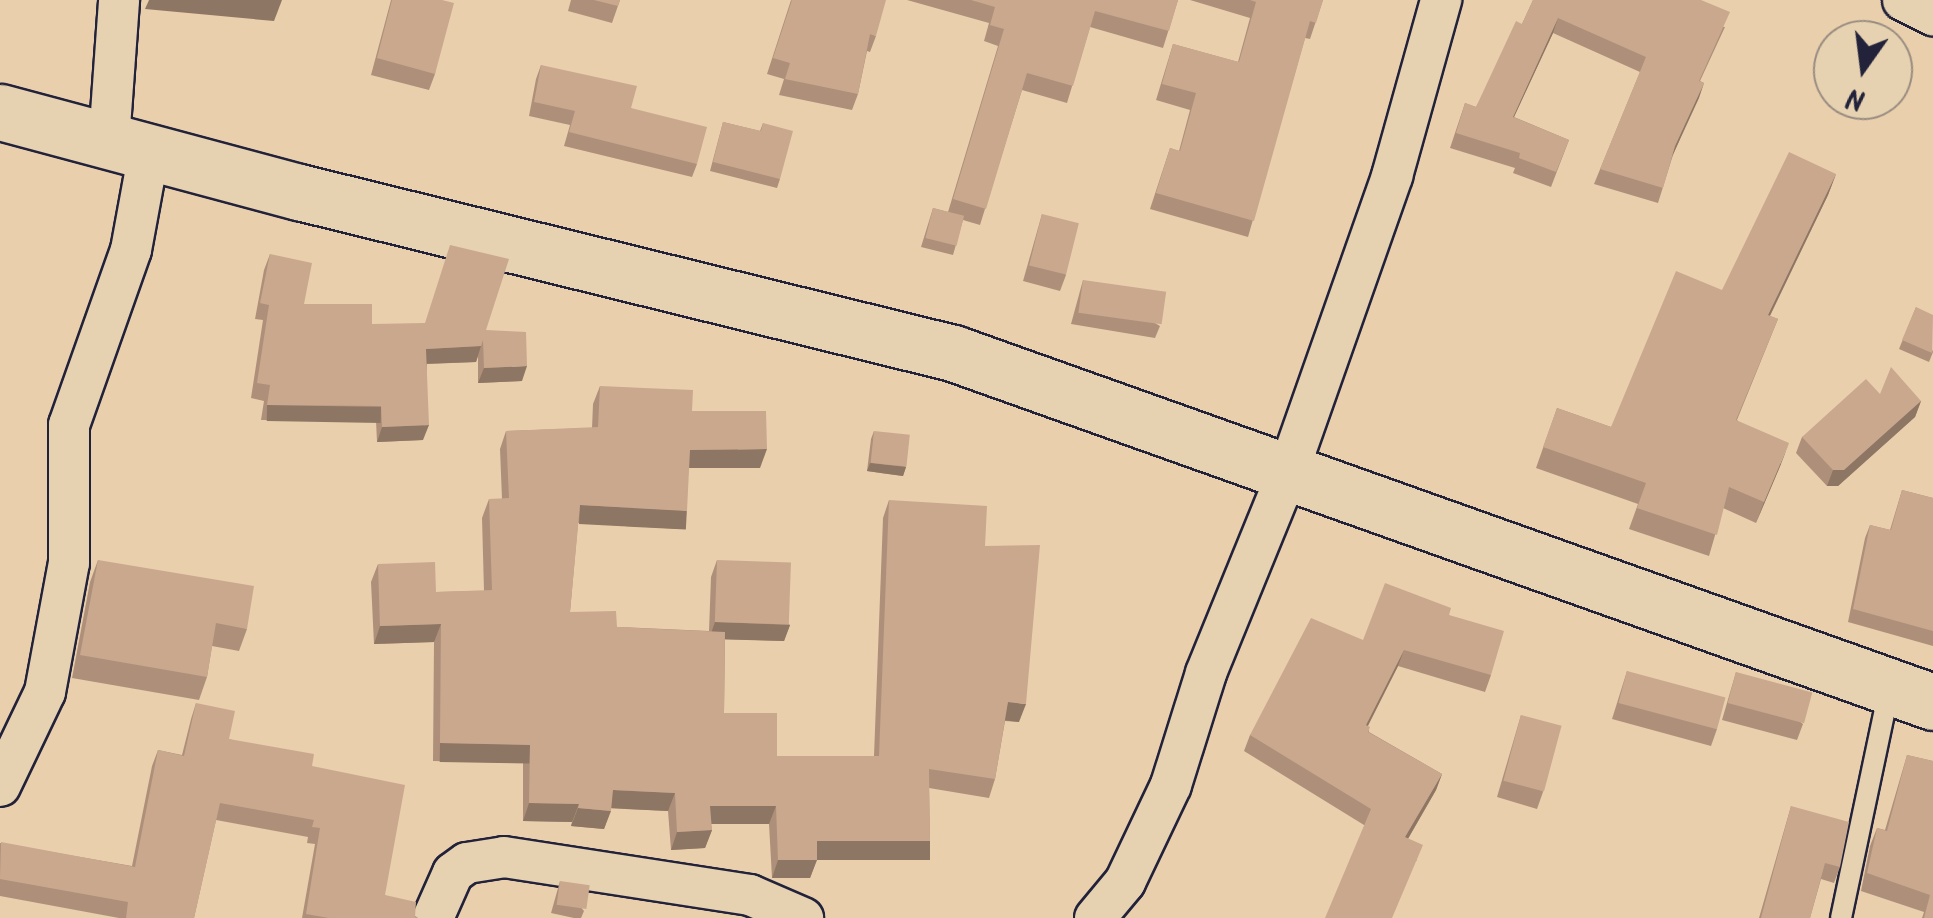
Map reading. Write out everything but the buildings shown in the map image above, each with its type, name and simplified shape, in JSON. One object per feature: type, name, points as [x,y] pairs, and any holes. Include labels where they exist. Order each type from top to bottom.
[{"type":"street","points":[[0,786],[44,692],[70,563],[70,425],[132,250],[120,0]]},
{"type":"street","points":[[1095,918],[1125,882],[1171,784],[1206,673],[1288,472],[1392,176],[1440,0]]},
{"type":"street","points":[[1903,0],[1933,15]]},
{"type":"street","points":[[0,112],[953,353],[1911,695]]},
{"type":"street","points":[[433,918],[453,873],[467,863],[504,857],[750,896],[803,918]]},
{"type":"lane","points":[[1841,918],[1911,695]]}]
